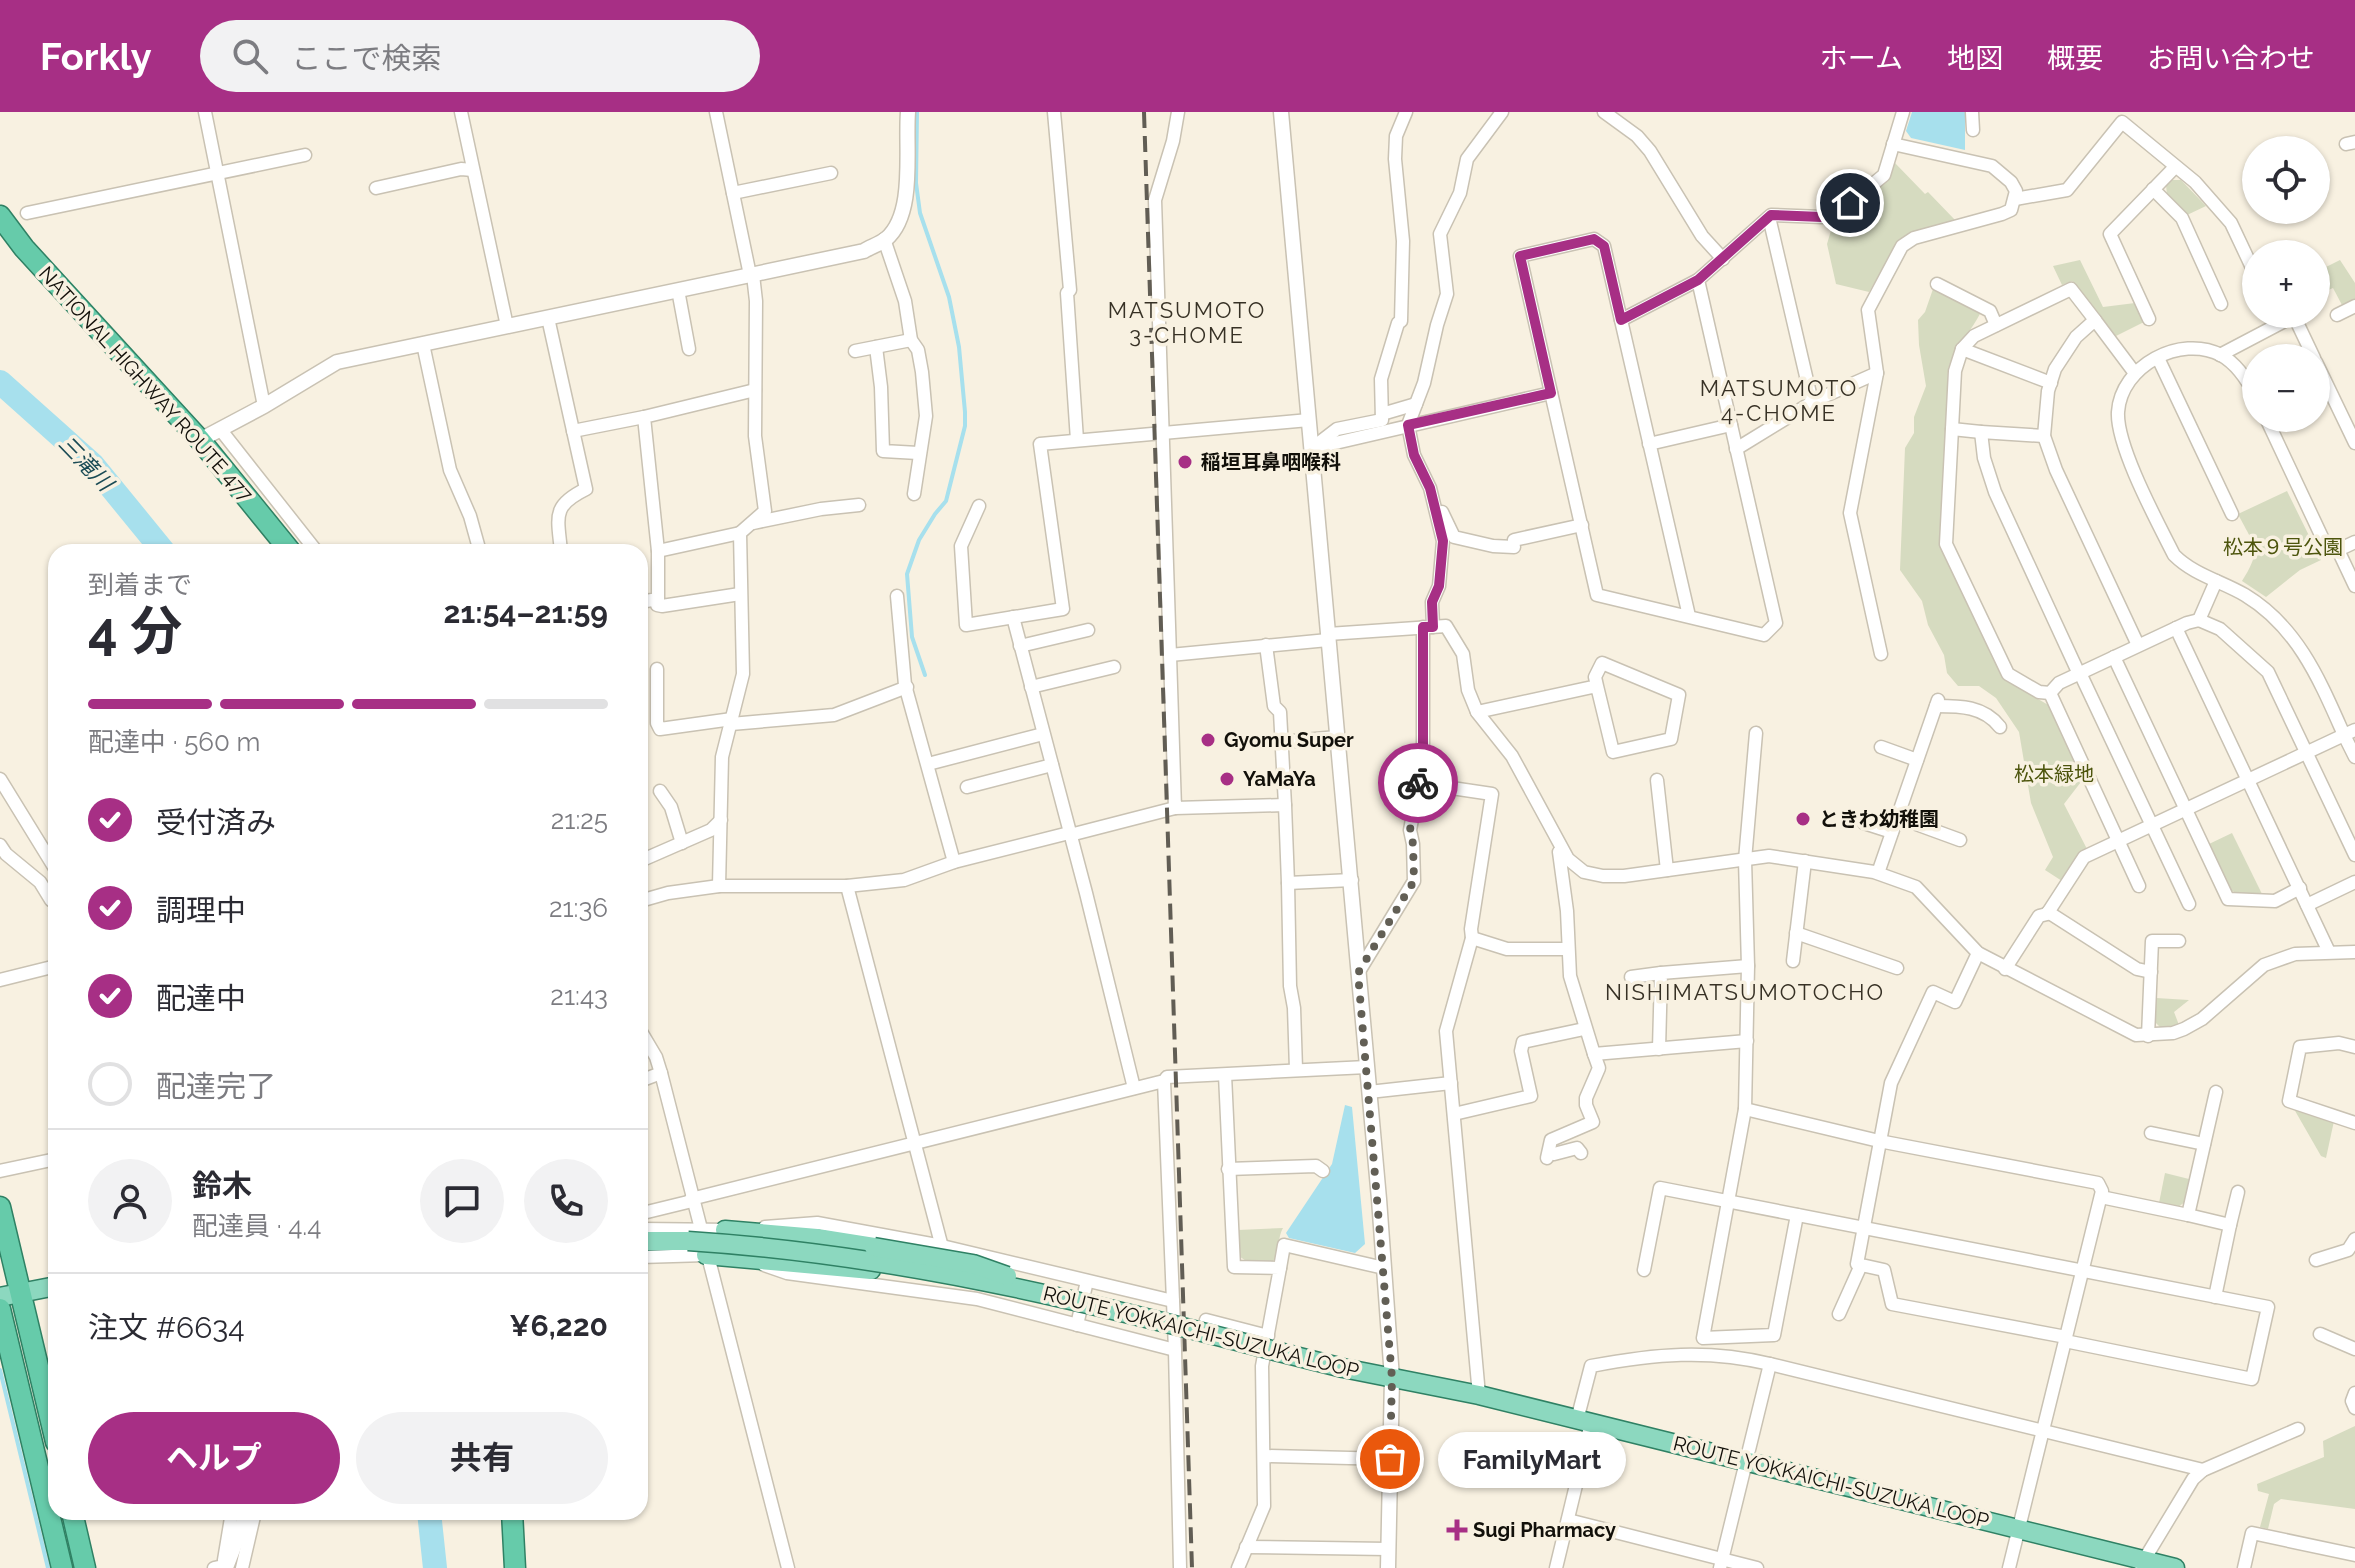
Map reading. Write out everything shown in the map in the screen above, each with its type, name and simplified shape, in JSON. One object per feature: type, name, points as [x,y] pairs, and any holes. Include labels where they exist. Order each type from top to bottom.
[{"type":"highway","name":"NATIONAL HIGHWAY ROUTE 477","points":[[0,216],[24,248],[200,440],[284,544]]},
{"type":"highway","points":[[0,1207],[48,1407]]},
{"type":"highway","points":[[0,1309],[48,1510]]},
{"type":"highway","points":[[51,1520],[62,1568]]},
{"type":"highway","points":[[74,1520],[85,1568]]},
{"type":"highway","points":[[512,1520],[515,1568]]},
{"type":"main road","points":[[725,1230],[817,1238],[973,1264],[1062,1296]]},
{"type":"main road","name":"ROUTE YOKKAICHI-SUZUKA LOOP","points":[[648,1240],[694,1235],[878,1260],[1062,1296],[1271,1343],[1392,1378],[1479,1395],[2019,1528],[2141,1564],[2175,1568]]},
{"type":"main road","points":[[706,1255],[871,1270],[995,1293],[1062,1296]]},
{"type":"main road","points":[[0,1297],[48,1288]]},
{"type":"street","points":[[205,112],[264,406]]},
{"type":"street","points":[[461,112],[507,326]]},
{"type":"street","points":[[716,112],[756,301],[755,436],[765,511],[745,529],[740,594],[743,674],[722,757],[719,886]]},
{"type":"street","points":[[200,440],[337,362],[864,251],[884,239],[900,218],[906,198],[908,112]]},
{"type":"street","points":[[1054,112],[1070,290],[1067,293],[1077,440]]},
{"type":"street","points":[[1175,808],[1155,200],[1178,112]]},
{"type":"street","points":[[1281,112],[1352,880],[1384,1268],[1392,1378],[1388,1568]]},
{"type":"street","points":[[1311,449],[1337,429],[1382,420],[1381,379],[1401,321],[1403,241],[1395,159],[1396,136],[1406,112]]},
{"type":"street","points":[[1358,973],[1414,881],[1410,830],[1423,761],[1428,627],[1432,602],[1439,586],[1443,541],[1430,488],[1414,455],[1410,425],[1447,294],[1440,234],[1463,185],[1467,159],[1502,112]]},
{"type":"street","points":[[1604,112],[1637,136],[1650,151],[1702,236],[1723,259]]},
{"type":"street","points":[[1621,320],[1698,280],[1769,217],[1822,217],[1850,203],[1884,175],[1903,112]]},
{"type":"street","points":[[1972,112],[1973,130]]},
{"type":"street","points":[[2111,112],[2195,182],[2231,223],[2242,246]]},
{"type":"street","points":[[2015,199],[2067,190],[2122,122]]},
{"type":"street","points":[[1881,654],[1850,513],[1877,373],[1868,310],[1902,246],[1914,238],[2011,210],[2016,191],[2011,182],[1992,166],[1893,144]]},
{"type":"street","points":[[27,213],[305,155]]},
{"type":"street","points":[[2149,319],[2110,234],[2175,167]]},
{"type":"street","points":[[376,188],[461,169],[473,170]]},
{"type":"street","points":[[733,193],[831,173]]},
{"type":"street","points":[[2153,189],[2182,218],[2221,304]]},
{"type":"street","points":[[1769,217],[1812,402]]},
{"type":"street","points":[[884,239],[905,301],[911,340],[918,350],[925,402],[926,416],[914,494]]},
{"type":"street","points":[[1689,616],[1604,246],[1594,239],[1520,256],[1597,595],[1764,635],[1776,623],[1698,280]]},
{"type":"street","points":[[1937,284],[1990,311],[1996,325]]},
{"type":"street","points":[[2050,693],[2039,692],[2008,674],[1946,544],[1957,361],[1962,349],[1974,336],[2071,289],[2134,372]]},
{"type":"street","points":[[678,290],[689,349]]},
{"type":"street","points":[[2337,315],[2355,306]]},
{"type":"street","points":[[2220,355],[2294,316],[2307,344]]},
{"type":"street","points":[[548,318],[586,489],[566,500],[558,513],[560,544]]},
{"type":"street","points":[[2095,320],[2067,349],[2051,383],[2044,436],[2056,470],[2138,645]]},
{"type":"street","points":[[855,351],[911,340]]},
{"type":"street","points":[[423,344],[450,470],[470,516],[478,544]]},
{"type":"street","points":[[876,347],[883,451],[918,453]]},
{"type":"street","points":[[1962,349],[2051,383]]},
{"type":"street","points":[[2242,375],[2220,355],[2185,349],[2158,358],[2134,372],[2119,404],[2118,422],[2124,447],[2174,555],[2182,563],[2247,597],[2285,628],[2314,669],[2350,732],[2355,757]]},
{"type":"street","points":[[2158,358],[2232,514]]},
{"type":"street","points":[[1736,449],[1812,402],[1877,373]]},
{"type":"street","points":[[573,431],[755,390]]},
{"type":"street","points":[[2330,391],[2355,443]]},
{"type":"street","points":[[1311,449],[1551,393]]},
{"type":"street","points":[[1382,414],[1416,404]]},
{"type":"street","points":[[644,417],[658,551],[657,605],[740,594]]},
{"type":"street","points":[[979,506],[961,546],[966,625],[1063,609],[1040,444],[1309,420]]},
{"type":"street","points":[[1410,425],[1454,537],[1493,546],[1514,544],[1582,525]]},
{"type":"street","points":[[1649,444],[1731,425]]},
{"type":"street","points":[[220,429],[311,544]]},
{"type":"street","points":[[1952,429],[2044,436]]},
{"type":"street","points":[[1981,432],[1984,458],[1992,483],[2189,904]]},
{"type":"street","points":[[2273,432],[2328,550],[2338,550],[2355,542]]},
{"type":"street","points":[[658,551],[834,507],[859,505]]},
{"type":"street","points":[[2338,550],[2355,586]]},
{"type":"street","points":[[2199,620],[2216,581]]},
{"type":"street","points":[[897,596],[907,687],[954,862]]},
{"type":"street","points":[[648,601],[658,599]]},
{"type":"street","points":[[1013,617],[1134,1088]]},
{"type":"street","points":[[2050,693],[2059,683],[2176,628],[2199,620],[2220,629],[2268,672],[2355,855]]},
{"type":"street","points":[[1170,655],[1446,626],[1463,654],[1468,690],[1477,712],[1512,756],[1557,844],[1568,859],[1593,875],[1624,876],[1769,856],[1878,873],[1916,887],[1978,953],[2126,1031],[2148,1036],[2173,1033],[2202,1019],[2264,965],[2295,954],[2355,952]]},
{"type":"street","points":[[2176,628],[2329,952]]},
{"type":"street","points":[[1020,646],[1088,630]]},
{"type":"street","points":[[1266,645],[1274,706],[1280,712],[1296,1069]]},
{"type":"street","points":[[2114,657],[2228,899],[2275,901],[2300,888]]},
{"type":"street","points":[[1602,663],[1679,695],[1671,739],[1613,752],[1597,686],[1595,677],[1602,663]]},
{"type":"street","points":[[1031,687],[1114,667]]},
{"type":"street","points":[[657,669],[657,723],[660,729],[834,715],[907,687]]},
{"type":"street","points":[[1477,712],[1597,686]]},
{"type":"street","points":[[2050,693],[2139,886]]},
{"type":"street","points":[[1878,873],[1937,703],[1975,709],[1987,714],[2000,727]]},
{"type":"street","points":[[2005,969],[2039,916],[2048,912],[2084,857],[2350,732]]},
{"type":"street","points":[[1756,733],[1745,860],[1748,966],[1745,1109],[1703,1338],[1774,1335],[1797,1215]]},
{"type":"street","points":[[928,764],[1043,734]]},
{"type":"street","points":[[1282,742],[1337,737]]},
{"type":"street","points":[[1884,752],[1916,764]]},
{"type":"street","points":[[967,787],[1052,765]]},
{"type":"street","points":[[0,779],[16,810],[48,858]]},
{"type":"street","points":[[1657,780],[1667,870]]},
{"type":"street","points":[[1418,783],[1492,794],[1472,938],[1446,1031],[1479,1395]]},
{"type":"street","points":[[660,791],[671,807],[682,843]]},
{"type":"street","points":[[648,899],[719,886],[847,886],[904,880],[954,862],[1175,808],[1285,805]]},
{"type":"street","points":[[1897,817],[1960,840]]},
{"type":"street","points":[[648,858],[711,830],[721,820]]},
{"type":"street","points":[[1864,823],[1892,832]]},
{"type":"street","points":[[1557,844],[1562,866],[1570,976],[1584,1029],[1599,1068],[1586,1098],[1593,1122],[1551,1140],[1548,1155],[1577,1148],[1581,1153]]},
{"type":"street","points":[[0,845],[6,854],[40,882],[48,895]]},
{"type":"street","points":[[1793,961],[1805,861]]},
{"type":"street","points":[[1288,883],[1352,880]]},
{"type":"street","points":[[2307,905],[2355,882]]},
{"type":"street","points":[[847,886],[955,1296]]},
{"type":"street","points":[[2048,912],[2137,969],[2151,972]]},
{"type":"street","points":[[1796,933],[1897,968]]},
{"type":"street","points":[[1472,938],[1507,949],[1568,949]]},
{"type":"street","points":[[2148,1036],[2152,941],[2179,941]]},
{"type":"street","points":[[1644,1270],[1660,1188],[1862,1228],[2268,1307],[2252,1379],[1892,1304],[1884,1270],[1857,1264],[1862,1228],[1891,1083],[1933,992],[1955,1002],[1978,953]]},
{"type":"street","points":[[1631,977],[1748,966]]},
{"type":"street","points":[[0,980],[48,968]]},
{"type":"street","points":[[1659,1049],[1661,973]]},
{"type":"street","points":[[1454,1114],[1531,1096],[1521,1051],[1523,1042],[1584,1029]]},
{"type":"street","points":[[1594,1054],[1747,1041]]},
{"type":"street","points":[[2355,1047],[2339,1043],[2300,1047],[2289,1101],[2355,1123]]},
{"type":"street","points":[[648,1044],[661,1073],[692,1200],[694,1235],[706,1255],[788,1568]]},
{"type":"street","points":[[648,1212],[1176,1076],[1367,1067]]},
{"type":"street","points":[[648,1078],[661,1073]]},
{"type":"street","points":[[1225,1075],[1234,1267],[1280,1268]]},
{"type":"street","points":[[1164,1081],[1180,1568]]},
{"type":"street","points":[[1369,1092],[1451,1083]]},
{"type":"street","points":[[2188,1215],[2216,1092]]},
{"type":"street","points":[[1745,1109],[1879,1141],[2098,1183],[2101,1197],[2009,1568]]},
{"type":"street","points":[[2151,1133],[2204,1144]]},
{"type":"street","points":[[0,1171],[48,1161]]},
{"type":"street","points":[[1228,1169],[1316,1166],[1323,1171]]},
{"type":"street","points":[[2215,1297],[2238,1192]]},
{"type":"street","points":[[2101,1197],[2230,1225]]},
{"type":"street","points":[[648,1230],[694,1235],[817,1223],[942,1246],[1173,1301]]},
{"type":"street","points":[[2316,1260],[2348,1250],[2355,1239]]},
{"type":"street","points":[[1238,1568],[1264,1506],[1262,1366],[1271,1343],[1284,1245],[1384,1268]]},
{"type":"street","points":[[648,1257],[706,1255]]},
{"type":"street","points":[[751,1259],[787,1273],[955,1296],[1041,1314],[1175,1350]]},
{"type":"street","points":[[1839,1314],[1861,1265]]},
{"type":"street","points":[[1077,1325],[1087,1281]]},
{"type":"street","points":[[1206,1320],[1271,1343]]},
{"type":"street","points":[[2320,1334],[2355,1349]]},
{"type":"street","points":[[1556,1568],[1568,1520],[1591,1366],[1664,1354],[1729,1356],[1770,1364],[2203,1470]]},
{"type":"street","points":[[1721,1564],[1770,1364]]},
{"type":"street","points":[[2355,1393],[2352,1401],[2355,1408]]},
{"type":"street","points":[[2141,1564],[2193,1479],[2203,1470],[2298,1429]]},
{"type":"street","points":[[1265,1456],[1390,1459]]},
{"type":"street","points":[[230,1520],[219,1567],[228,1565],[243,1520]]},
{"type":"street","points":[[242,1568],[253,1520]]},
{"type":"street","points":[[1568,1520],[1721,1564],[1757,1568]]},
{"type":"street","points":[[2244,1568],[2252,1533],[2355,1555]]},
{"type":"street","points":[[1246,1547],[1388,1549]]},
{"type":"green space","points":[[1894,162],[1955,220],[1909,233],[1899,240],[1869,292],[1836,284],[1827,244],[1835,217]]},
{"type":"green space","points":[[2172,180],[2181,180],[2206,206],[2187,215],[2167,195],[2166,185]]},
{"type":"green space","points":[[2080,260],[2103,307],[2135,303],[2144,322],[2116,336],[2072,281],[2062,285],[2053,266]]},
{"type":"green space","points":[[2340,260],[2355,283],[2355,299],[2342,305],[2333,288],[2330,289],[2330,265]]},
{"type":"green space","name":"松本緑地","points":[[1933,289],[1981,312],[1948,369],[1941,546],[2000,672],[2009,682],[2050,706],[2084,778],[2064,804],[2087,849],[2080,852],[2062,881],[2045,870],[2053,857],[2031,803],[2019,732],[1996,698],[1979,686],[1958,686],[1947,673],[1944,655],[1928,625],[1922,601],[1900,570],[1905,448],[1914,433],[1914,417],[1926,386],[1918,320],[1925,312]]},
{"type":"green space","name":"松本９号公園","points":[[2287,491],[2321,560],[2300,570],[2266,597],[2242,581],[2249,570],[2254,547],[2238,514]]},
{"type":"green space","points":[[2232,833],[2262,894],[2237,894],[2231,890],[2209,844]]},
{"type":"green space","points":[[2156,998],[2189,1000],[2174,1012],[2179,1025],[2161,1028],[2154,1021]]},
{"type":"green space","points":[[2294,1109],[2334,1121],[2326,1158],[2321,1156]]},
{"type":"green space","points":[[2165,1173],[2189,1179],[2185,1202],[2178,1207],[2159,1203]]},
{"type":"green space","points":[[1283,1228],[1272,1262],[1246,1261],[1239,1256],[1238,1230]]},
{"type":"green space","points":[[2355,1426],[2355,1509],[2281,1499],[2274,1504],[2268,1529],[2260,1527],[2269,1494],[2258,1491],[2257,1484],[2324,1457],[2323,1441]]},
{"type":"water","points":[[1912,112],[1965,112],[1965,150],[1911,138],[1906,131]]},
{"type":"water","points":[[1345,1105],[1352,1107],[1365,1244],[1355,1253],[1289,1238],[1286,1233],[1332,1164]]},
{"type":"waterway","points":[[917,112],[916,183],[920,213],[949,297],[959,347],[965,412],[965,426],[946,501],[919,540],[907,574],[912,637],[925,675]]},
{"type":"waterway","name":"三滝川","points":[[0,382],[93,465],[157,544]]},
{"type":"waterway","points":[[0,1370],[48,1568]]},
{"type":"waterway","name":"三滝川","points":[[430,1520],[435,1568]]},
{"type":"railway","points":[[1144,112],[1192,1568]]},
{"type":"way so far","points":[[1390,1459],[1392,1378],[1358,973],[1414,881],[1410,830],[1418,783]]},
{"type":"place","name":"稲垣耳鼻咽喉科","points":[[1185,462]]},
{"type":"place","name":"Gyomu Super","points":[[1208,740]]},
{"type":"place","name":"YaMaYa","points":[[1227,779]]},
{"type":"place","name":"ときわ幼稚園","points":[[1803,819]]},
{"type":"place","name":"FamilyMart","points":[[1390,1459]]},
{"type":"place","name":"Sugi Pharmacy","points":[[1457,1530]]},
{"type":"district","name":"MATSUMOTO 3-CHOME","points":[[1187,322]]},
{"type":"district","name":"MATSUMOTO 4-CHOME","points":[[1779,400]]},
{"type":"district","name":"NISHIMATSUMOTOCHO","points":[[1745,992]]},
{"type":"route","points":[[1418,783],[1423,761],[1423,627],[1433,627],[1432,602],[1439,586],[1443,541],[1430,488],[1414,455],[1408,425],[1551,393],[1520,256],[1594,239],[1604,246],[1621,320],[1698,280],[1771,215],[1822,217],[1850,203]]}]
